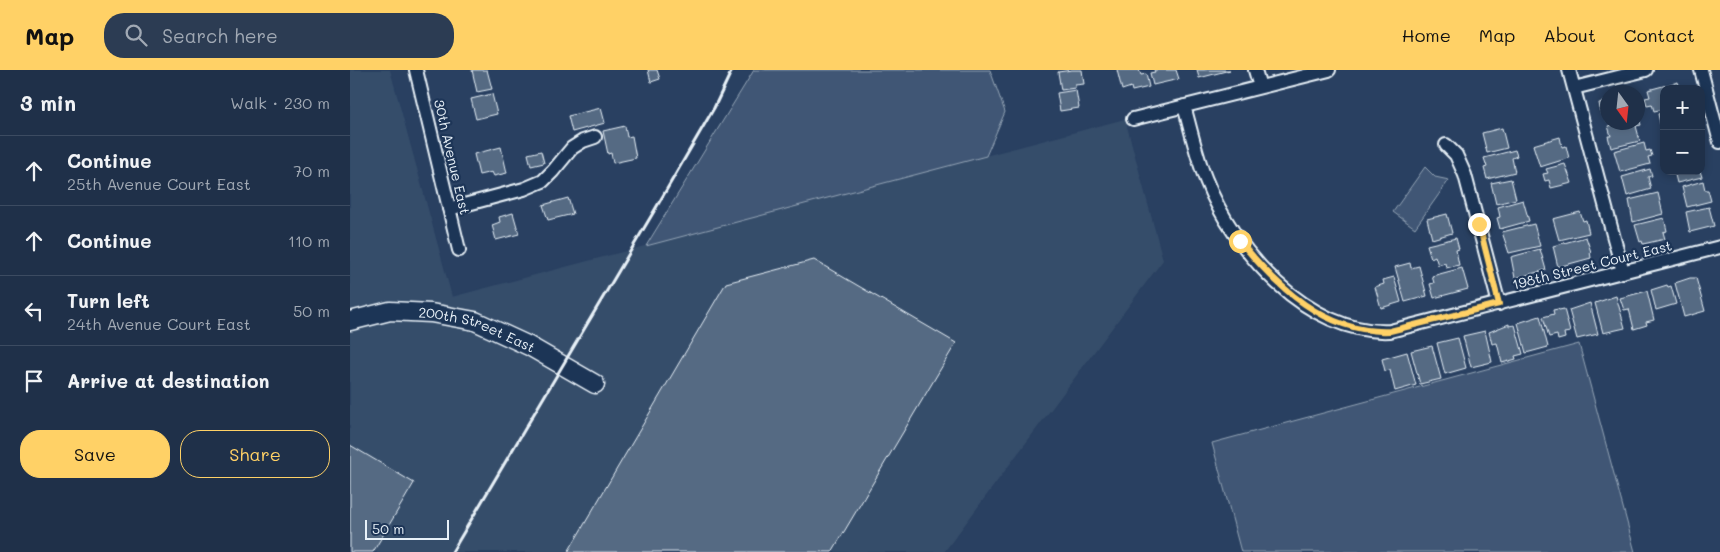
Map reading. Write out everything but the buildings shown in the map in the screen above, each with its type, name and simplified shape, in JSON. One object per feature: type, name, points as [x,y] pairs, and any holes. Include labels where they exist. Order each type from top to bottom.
[{"type":"street","name":"30th Avenue East","points":[[416,70],[459,250]]},
{"type":"street","points":[[1256,70],[1260,87]]},
{"type":"street","points":[[1133,119],[1329,70]]},
{"type":"street","points":[[1570,70],[1623,272]]},
{"type":"street","points":[[1574,88],[1646,70]]},
{"type":"street","points":[[1702,70],[1720,142]]},
{"type":"street","name":"198th Street Court East","points":[[1184,106],[1205,179],[1240,241],[1259,266],[1284,289],[1343,326],[1376,332],[1390,331],[1720,247]]},
{"type":"street","points":[[449,209],[524,189],[543,181],[572,148],[596,137]]},
{"type":"street","points":[[1446,145],[1456,155],[1465,175],[1499,304]]},
{"type":"street","name":"200th Street East","points":[[350,321],[390,310],[431,313],[475,321],[529,346],[595,384]]},
{"type":"shaded area","points":[[350,70],[390,70],[452,297],[1125,119],[1163,260],[944,552],[350,552]]},
{"type":"shaded area","points":[[754,70],[990,70],[1005,112],[986,156],[646,246]]},
{"type":"shaded area","points":[[1425,167],[1435,177],[1449,180],[1415,228],[1393,212]]},
{"type":"shaded area","points":[[1579,344],[1635,552],[1241,552],[1212,443]]},
{"type":"railway","points":[[452,552],[714,108],[732,70]]},
{"type":"route","points":[[1240,241],[1259,266],[1284,289],[1308,307],[1343,326],[1376,332],[1390,331],[1499,304],[1479,224]]}]
